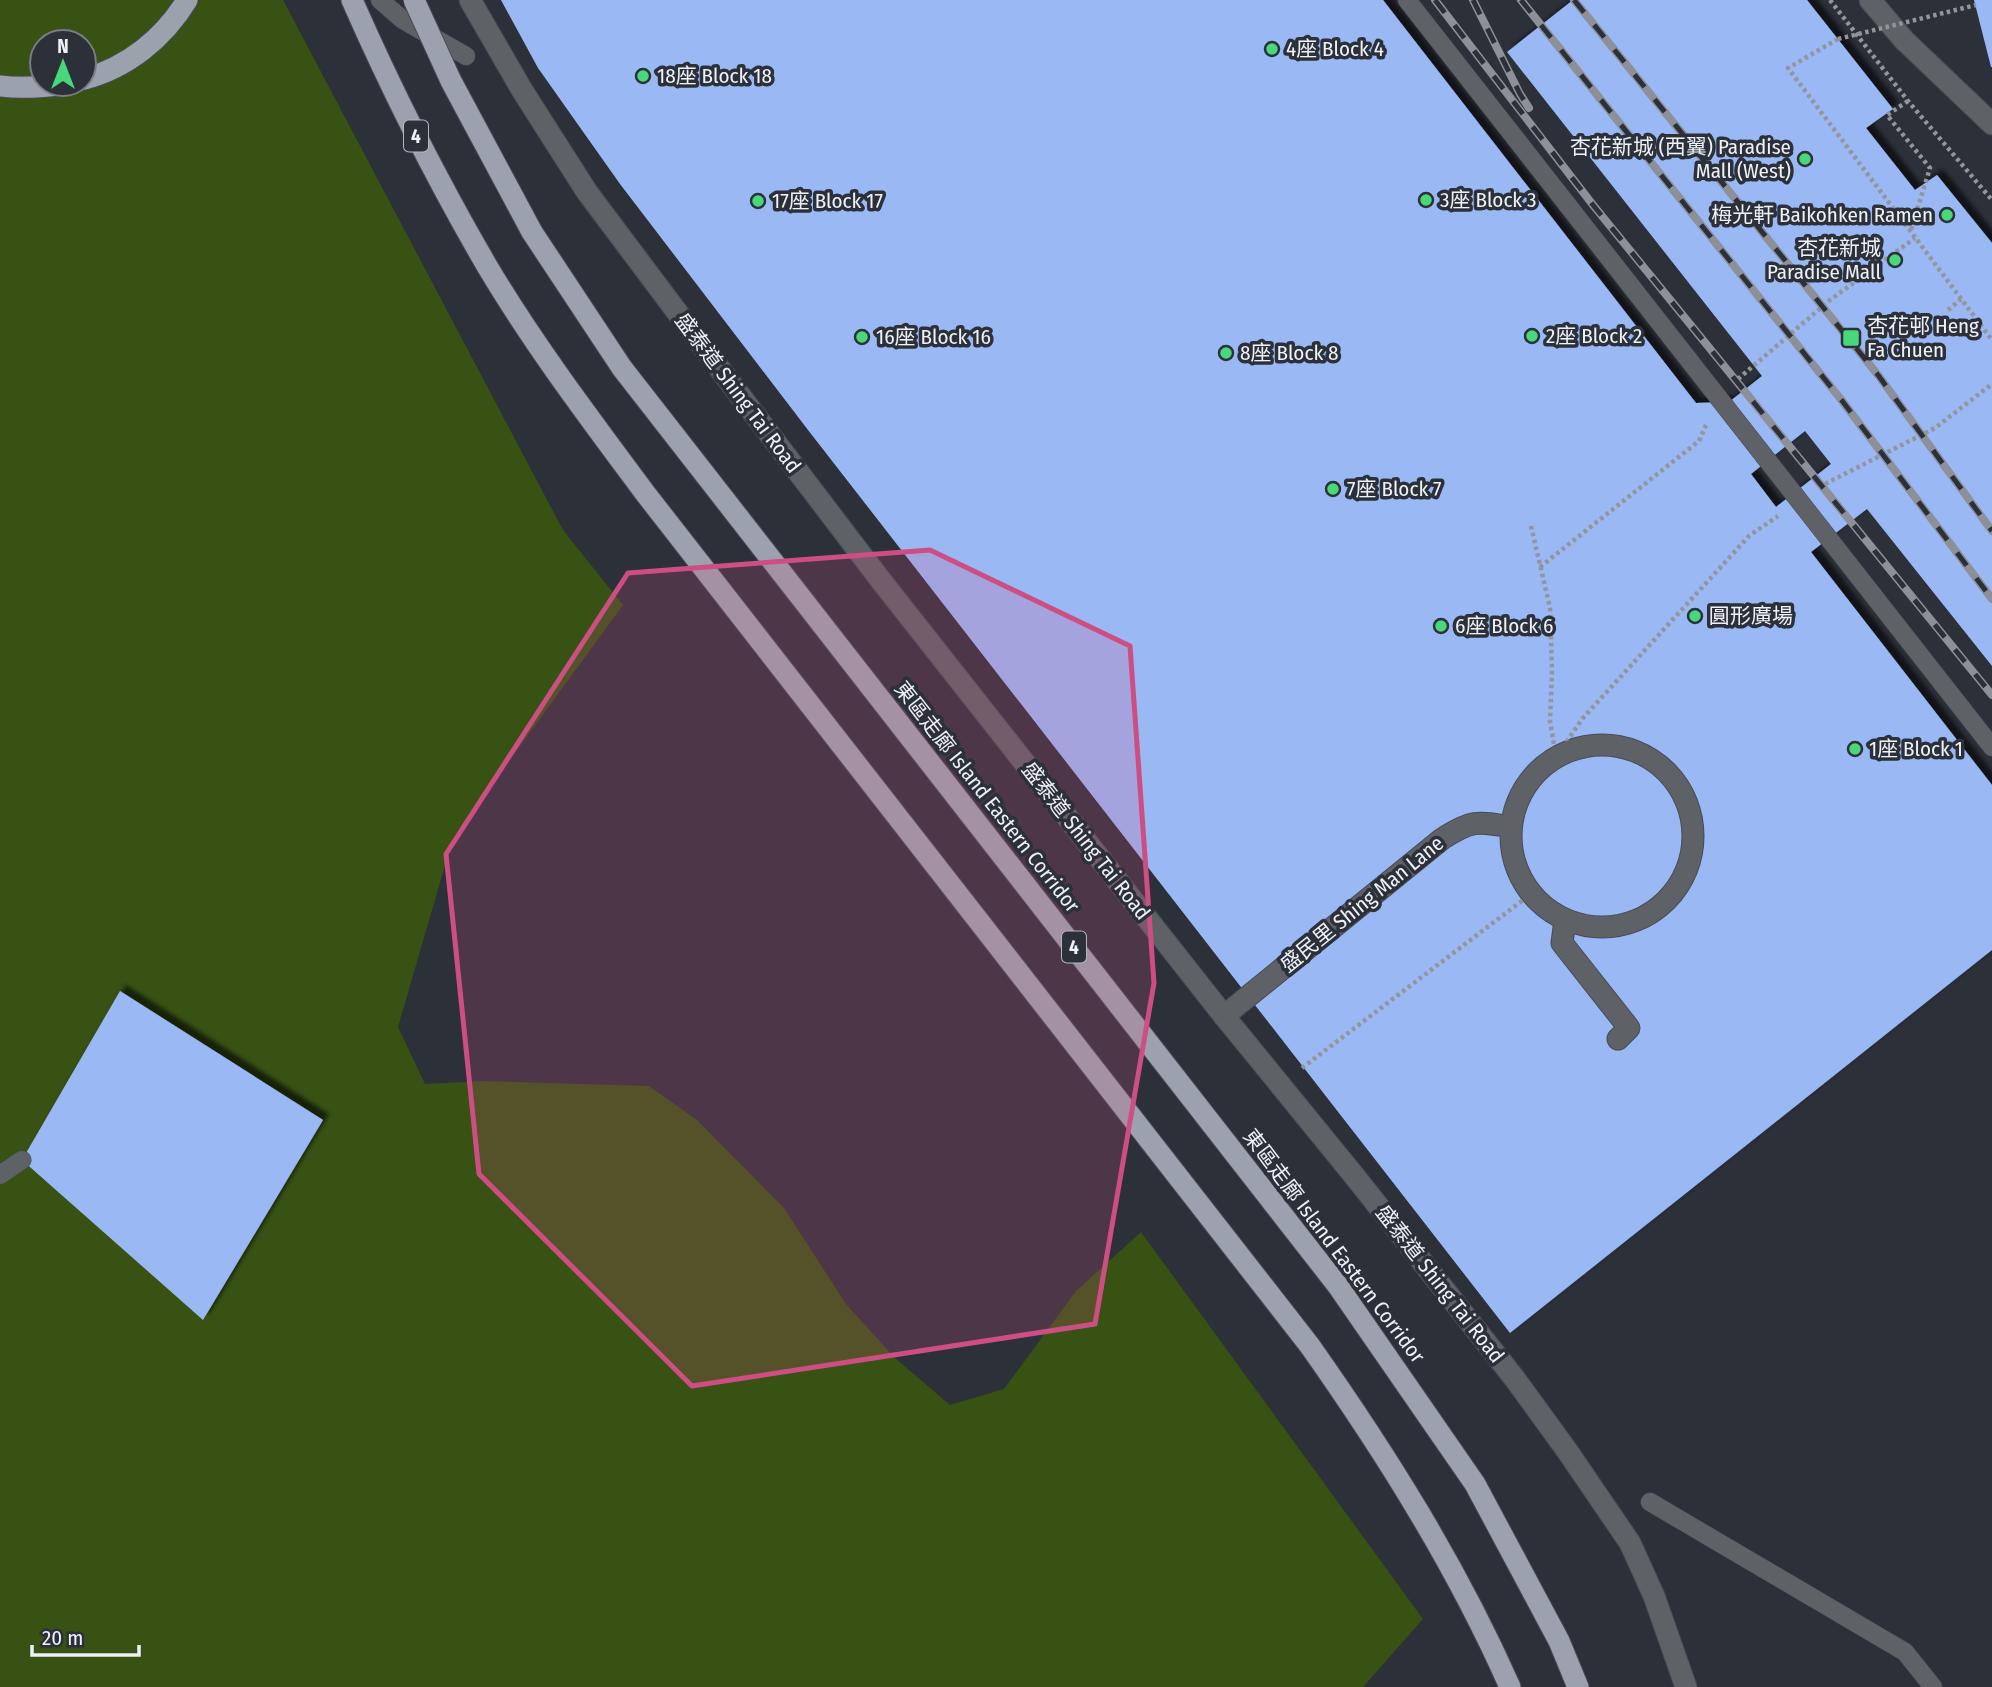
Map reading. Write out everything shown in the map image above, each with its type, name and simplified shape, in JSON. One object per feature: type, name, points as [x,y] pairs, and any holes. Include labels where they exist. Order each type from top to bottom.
[{"type":"highway","points":[[98,74],[119,66],[143,50],[168,27],[187,0]]},
{"type":"highway","name":"4","points":[[352,0],[404,115],[439,182],[526,328],[645,493],[1310,1346],[1384,1453],[1426,1521],[1462,1586],[1510,1687]]},
{"type":"highway","name":"東區走廊 Island Eastern Corridor","points":[[414,0],[451,81],[532,232],[631,379],[1338,1286],[1475,1484],[1559,1641],[1578,1687]]},
{"type":"highway","points":[[0,86],[28,88]]},
{"type":"street","name":"盛泰道 Shing Tai Road","points":[[470,0],[522,90],[587,192],[879,578],[1279,1086],[1356,1178],[1515,1379],[1630,1543],[1654,1597],[1686,1687]]},
{"type":"street","points":[[1870,0],[1904,40],[1992,124]]},
{"type":"street","points":[[1612,745],[1640,753],[1664,768],[1682,791],[1692,817],[1694,846],[1686,874],[1671,897],[1648,916],[1622,926],[1592,928],[1565,920],[1546,909],[1531,894],[1518,874],[1511,851],[1511,827],[1518,799],[1523,791],[1534,775],[1556,757],[1583,747],[1612,745]]},
{"type":"street","name":"盛民里 Shing Man Lane","points":[[1224,1016],[1442,839],[1461,827],[1479,821],[1511,827]]},
{"type":"street","points":[[1565,920],[1562,943],[1629,1028],[1618,1039]]},
{"type":"lane","points":[[380,0],[403,20],[466,56]]},
{"type":"lane","points":[[1407,0],[1992,747]]},
{"type":"lane","points":[[0,1175],[22,1160]]},
{"type":"lane","points":[[1650,1502],[1905,1652],[1933,1687]]},
{"type":"path","points":[[1830,0],[1908,101],[1992,200]]},
{"type":"path","points":[[1976,5],[1838,39],[1788,68],[1992,340]]},
{"type":"path","points":[[1908,101],[1887,115],[1930,168],[1910,231]]},
{"type":"path","points":[[1729,387],[1830,300],[1915,238]]},
{"type":"path","points":[[1948,310],[1961,299]]},
{"type":"path","points":[[1811,493],[1935,428],[1992,384]]},
{"type":"path","points":[[1540,567],[1699,441],[1709,418]]},
{"type":"path","points":[[1556,757],[1583,718],[1749,536],[1780,515]]},
{"type":"path","points":[[1531,526],[1550,608],[1550,721],[1556,757]]},
{"type":"path","points":[[1279,1086],[1531,894]]},
{"type":"highlighted area","points":[[930,550],[1130,646],[1154,983],[1095,1324],[692,1386],[479,1174],[446,854],[628,573]]},
{"type":"green space","points":[[0,0],[283,0],[563,530],[623,605],[453,838],[398,1027],[425,1084],[485,1081],[649,1086],[697,1120],[784,1208],[846,1304],[895,1358],[950,1405],[1004,1389],[1076,1291],[1141,1232],[1423,1619],[1363,1687],[0,1687]]},
{"type":"building","points":[[501,0],[1383,0],[1696,403],[1729,402],[1762,376],[1507,52],[1573,0],[1807,0],[1893,109],[1866,128],[1915,190],[1937,175],[1992,243],[1992,666],[1867,509],[1811,552],[1992,785],[1992,950],[1510,1333],[808,430],[620,184],[538,68]],"holes":[[[1805,431],[1831,464],[1776,507],[1751,474]]]},
{"type":"building","points":[[1974,0],[1992,0],[1992,67],[1991,67]]},
{"type":"building","points":[[120,991],[323,1120],[203,1320],[22,1160]]},
{"type":"railway","points":[[1435,0],[1593,205],[1992,695]]},
{"type":"railway","points":[[1473,0],[1529,108]]},
{"type":"railway","points":[[1521,0],[1843,402],[1992,599]]},
{"type":"railway","points":[[1574,0],[1878,375],[1992,531]]},
{"type":"place","name":"4座 Block 4","points":[[1272,49]]},
{"type":"place","name":"18座 Block 18","points":[[643,76]]},
{"type":"place","name":"杏花新城 (西翼) Paradise Mall (West)","points":[[1805,159]]},
{"type":"place","name":"3座 Block 3","points":[[1426,200]]},
{"type":"place","name":"17座 Block 17","points":[[758,201]]},
{"type":"place","name":"梅光軒 Baikohken Ramen","points":[[1947,215]]},
{"type":"place","name":"杏花新城 Paradise Mall","points":[[1895,260]]},
{"type":"place","name":"2座 Block 2","points":[[1532,336]]},
{"type":"place","name":"16座 Block 16","points":[[862,337]]},
{"type":"place","name":"杏花邨 Heng Fa Chuen","points":[[1851,338]]},
{"type":"place","name":"8座 Block 8","points":[[1226,353]]},
{"type":"place","name":"7座 Block 7","points":[[1333,489]]},
{"type":"place","name":"圓形廣場","points":[[1695,616]]},
{"type":"place","name":"6座 Block 6","points":[[1441,626]]},
{"type":"place","name":"1座 Block 1","points":[[1855,749]]}]
